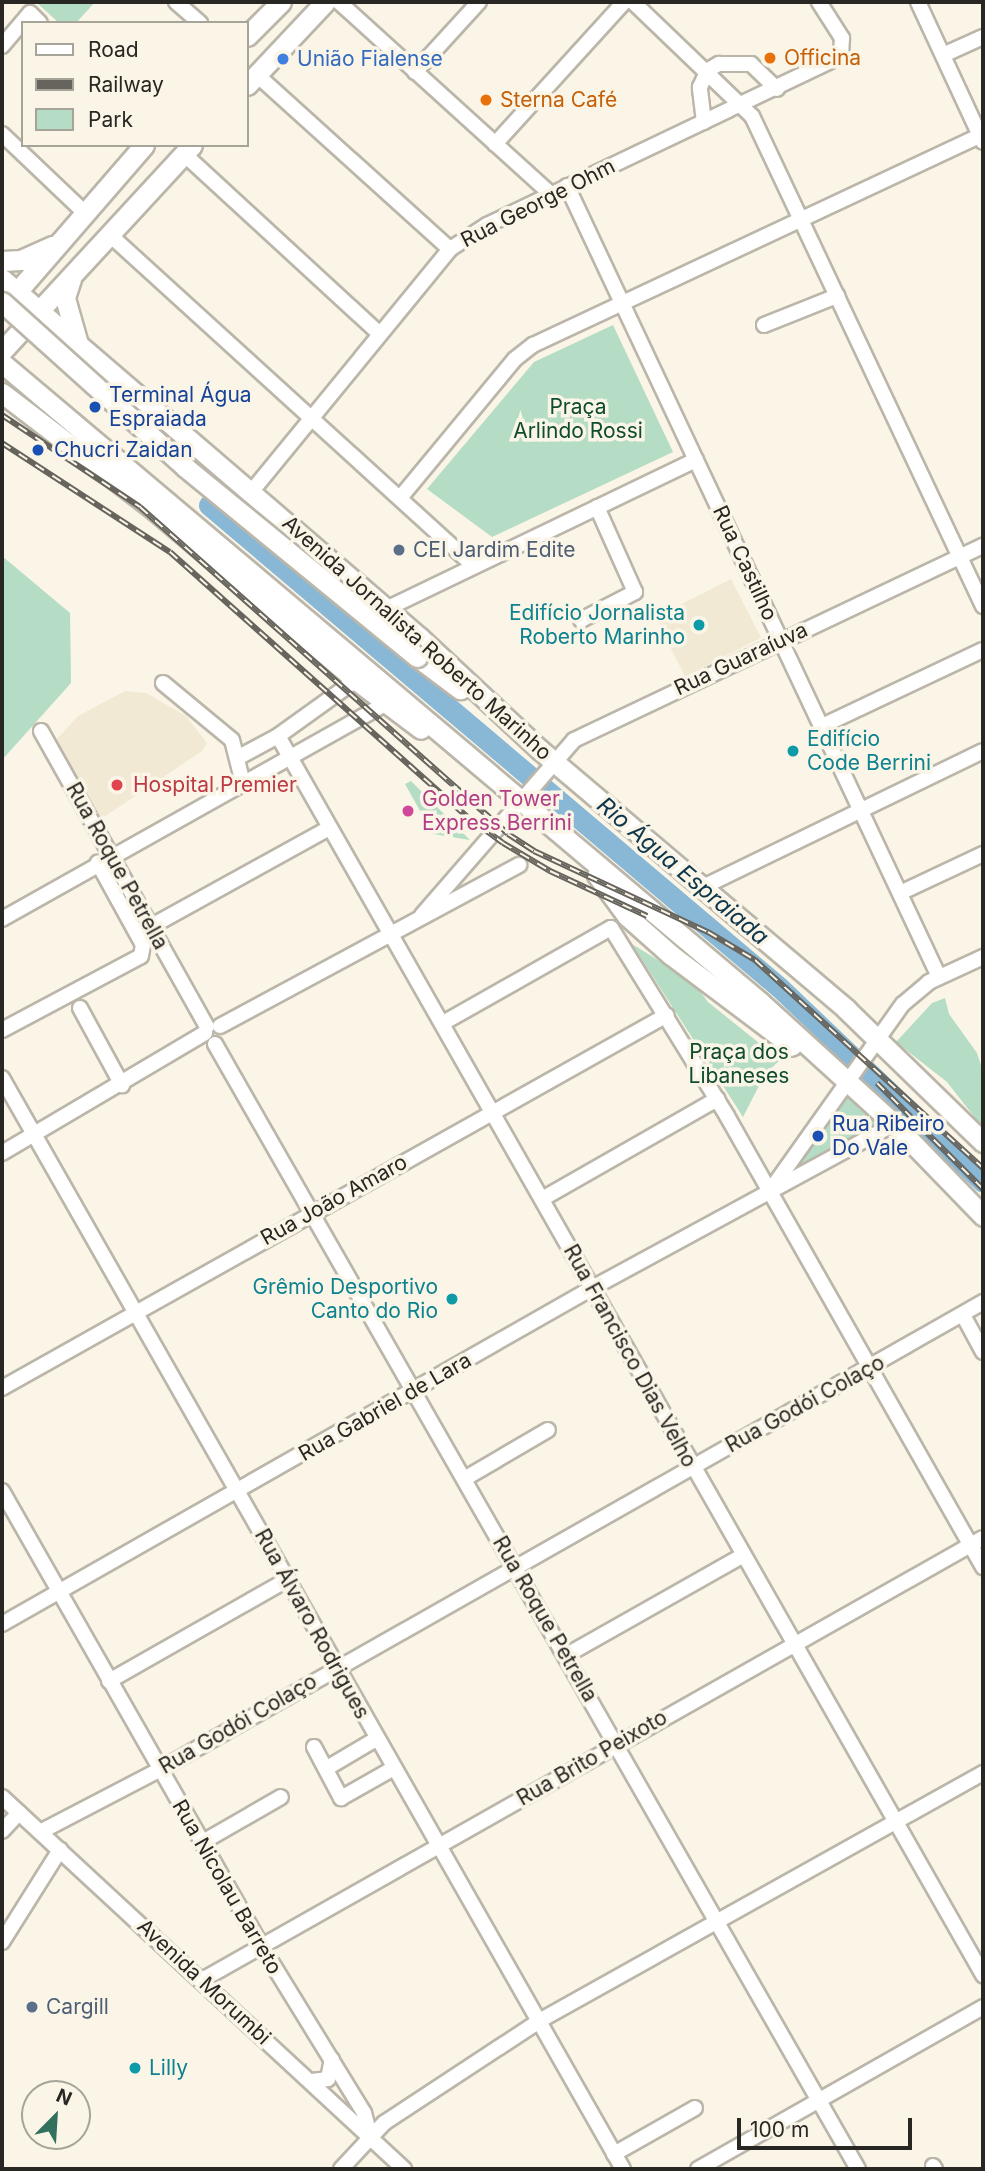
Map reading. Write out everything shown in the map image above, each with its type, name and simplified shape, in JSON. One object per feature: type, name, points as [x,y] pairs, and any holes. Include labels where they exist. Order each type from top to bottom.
[{"type":"main road","points":[[248,35],[281,2]]},
{"type":"main road","points":[[252,80],[325,2]]},
{"type":"main road","points":[[2,310],[10,297],[142,147]]},
{"type":"main road","points":[[7,345],[188,150]]},
{"type":"main road","points":[[2,261],[21,260],[60,242]]},
{"type":"main road","points":[[76,270],[65,298],[78,345]]},
{"type":"main road","name":"Avenida Jornalista Roberto Marinho","points":[[2,279],[10,297],[38,311],[252,491],[523,735],[549,767],[703,887],[983,1142]]},
{"type":"main road","points":[[10,297],[185,467],[417,657],[523,735]]},
{"type":"main road","points":[[2,363],[391,700]]},
{"type":"main road","points":[[5,395],[150,506],[356,680],[443,734],[526,796],[575,847],[852,1076],[894,1124],[983,1216]]},
{"type":"street","points":[[176,2],[198,21]]},
{"type":"street","points":[[339,2],[551,194]]},
{"type":"street","points":[[415,72],[480,2]]},
{"type":"street","points":[[495,144],[624,2]]},
{"type":"street","points":[[633,2],[743,104],[801,218],[983,607]]},
{"type":"street","name":"Rua George Ohm","points":[[252,491],[311,415],[450,249],[567,186],[835,61],[844,43],[819,2]]},
{"type":"street","points":[[400,498],[525,350],[801,218],[982,137],[918,2]]},
{"type":"street","points":[[2,46],[21,30]]},
{"type":"street","points":[[943,55],[983,37]]},
{"type":"street","points":[[708,70],[741,61],[759,70],[777,89]]},
{"type":"street","points":[[704,122],[697,96],[708,70]]},
{"type":"street","points":[[252,80],[450,249]]},
{"type":"street","points":[[2,134],[84,212]]},
{"type":"street","points":[[188,150],[380,334]]},
{"type":"street","name":"Rua Castilho","points":[[567,186],[940,977]]},
{"type":"street","points":[[110,235],[311,415],[471,565]]},
{"type":"street","points":[[764,325],[837,296]]},
{"type":"street","points":[[386,609],[471,565],[696,460]]},
{"type":"street","points":[[581,621],[635,592],[597,507]]},
{"type":"street","name":"Rua Guaraíuva","points":[[422,915],[549,767],[590,731],[983,546]]},
{"type":"street","points":[[822,726],[983,650]]},
{"type":"street","points":[[239,757],[278,736],[356,680]]},
{"type":"street","points":[[163,683],[232,740],[239,757],[243,783]]},
{"type":"street","points":[[2,919],[113,854],[391,700]]},
{"type":"street","name":"Rua Roque Petrella","points":[[41,732],[113,854],[150,927],[215,1034],[312,1213],[858,2169]]},
{"type":"street","name":"Rua Francisco Dias Velho","points":[[278,736],[593,1287],[742,1556],[983,1975]]},
{"type":"street","points":[[703,887],[983,751]]},
{"type":"street","points":[[150,927],[329,828]]},
{"type":"street","points":[[900,893],[983,854]]},
{"type":"street","points":[[2,1030],[141,956],[143,945],[98,863]]},
{"type":"street","points":[[2,1153],[422,915],[519,865]]},
{"type":"street","points":[[443,1023],[611,928],[667,1015],[871,1369],[977,1541],[983,1567]]},
{"type":"street","points":[[852,1076],[903,1004],[940,977],[983,957]]},
{"type":"street","points":[[80,1008],[122,1085]]},
{"type":"street","name":"Rua João Amaro","points":[[2,1388],[667,1015]]},
{"type":"street","name":"Rua Gabriel de Lara","points":[[769,1192],[852,1076]]},
{"type":"street","name":"Rua Álvaro Rodrigues","points":[[2,1078],[623,2169]]},
{"type":"street","points":[[542,1199],[717,1100]]},
{"type":"street","name":"Rua Gabriel de Lara","points":[[2,1624],[593,1287],[894,1124]]},
{"type":"street","name":"Rua Godói Colaço","points":[[40,1832],[159,1770],[515,1567],[871,1369],[983,1303]]},
{"type":"street","points":[[963,1315],[983,1352]]},
{"type":"street","points":[[464,1479],[548,1430]]},
{"type":"street","name":"Rua Nicolau Barreto","points":[[2,1490],[261,1947],[365,2113],[370,2136]]},
{"type":"street","name":"Rua Brito Peixoto","points":[[202,1980],[977,1541]]},
{"type":"street","points":[[565,1656],[742,1556]]},
{"type":"street","points":[[109,1681],[287,1580]]},
{"type":"street","points":[[376,1739],[324,1772],[343,1798],[394,1769]]},
{"type":"street","points":[[314,1747],[327,1768]]},
{"type":"street","points":[[341,2169],[370,2136],[539,2021],[983,1773]]},
{"type":"street","name":"Avenida Morumbi","points":[[2,1797],[312,2081],[404,2169]]},
{"type":"street","points":[[201,1843],[281,1797]]},
{"type":"street","points":[[2,1831],[19,1813]]},
{"type":"street","points":[[2,1942],[60,1850]]},
{"type":"street","points":[[698,2169],[983,2007]]},
{"type":"street","points":[[312,2081],[328,2079],[332,2059]]},
{"type":"street","points":[[614,2154],[695,2108]]},
{"type":"shaded area","points":[[731,579],[761,638],[685,676],[655,618]]},
{"type":"shaded area","name":"Hospital Premier","points":[[125,691],[146,693],[186,716],[207,743],[202,751],[101,819],[55,741],[78,716]]},
{"type":"green space","points":[[36,2],[95,2],[78,21],[57,21]]},
{"type":"green space","name":"Praça Arlindo Rossi","points":[[613,325],[673,452],[492,537],[427,489],[534,362]]},
{"type":"green space","points":[[2,556],[70,613],[71,683],[2,760]]},
{"type":"green space","points":[[411,781],[470,840],[433,834],[405,784]]},
{"type":"green space","name":"Praça dos Libaneses","points":[[632,944],[693,982],[708,1002],[780,1060],[765,1074],[743,1117]]},
{"type":"green space","points":[[945,998],[949,1014],[977,1053],[983,1072],[983,1128],[947,1082],[896,1042],[932,1003]]},
{"type":"green space","points":[[848,1083],[891,1124],[772,1189]]},
{"type":"waterway","name":"Rio Água Espraiada","points":[[209,505],[779,987],[983,1182]]},
{"type":"railway","points":[[2,415],[140,507],[508,834],[534,851],[708,932],[755,960],[983,1168]]},
{"type":"railway","points":[[2,443],[170,552],[465,815],[503,843],[550,871],[647,916]]},
{"type":"railway","points":[[877,1083],[983,1189]]},
{"type":"place","name":"Officina","points":[[770,58]]},
{"type":"place","name":"União Fialense","points":[[283,59]]},
{"type":"place","name":"Sterna Café","points":[[486,100]]},
{"type":"place","name":"Terminal Água Espraiada","points":[[95,407]]},
{"type":"place","name":"Chucri Zaidan","points":[[38,450]]},
{"type":"place","name":"CEI Jardim Edite","points":[[399,550]]},
{"type":"place","name":"Edifício Jornalista Roberto Marinho","points":[[699,625]]},
{"type":"place","name":"Edifício Code Berrini","points":[[793,751]]},
{"type":"place","name":"Hospital Premier","points":[[117,785]]},
{"type":"place","name":"Golden Tower Express Berrini","points":[[408,811]]},
{"type":"place","name":"Rua Ribeiro Do Vale","points":[[818,1136]]},
{"type":"place","name":"Grêmio Desportivo Canto do Rio","points":[[452,1299]]},
{"type":"place","name":"Cargill","points":[[32,2007]]},
{"type":"place","name":"Lilly","points":[[135,2068]]}]
